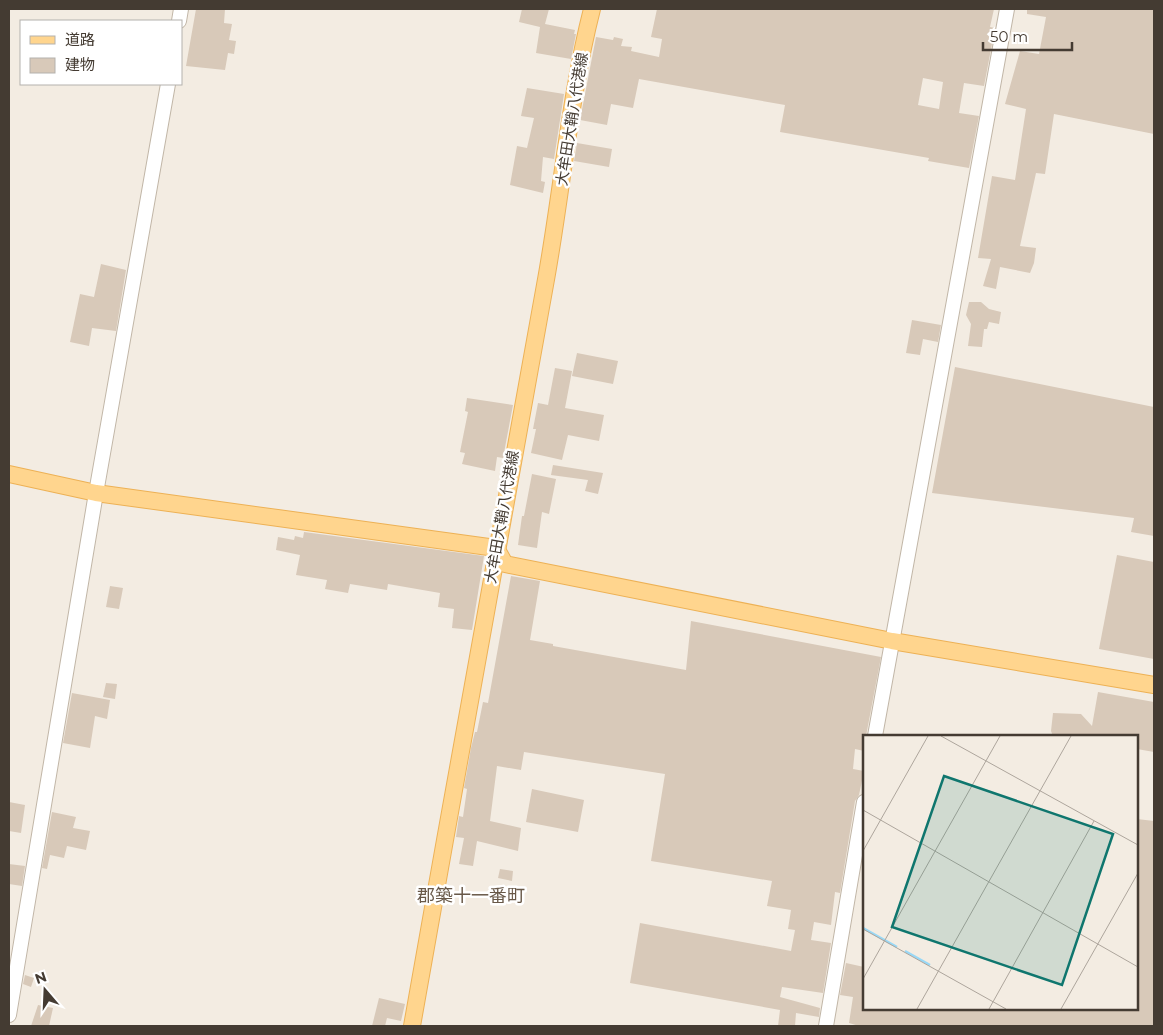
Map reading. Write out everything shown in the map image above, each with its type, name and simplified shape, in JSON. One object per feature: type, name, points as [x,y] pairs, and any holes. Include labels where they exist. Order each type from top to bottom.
[{"type":"main road","name":"大牟田大鞘八代港線","points":[[412,1026],[496,548],[554,237],[579,71],[592,9]]},
{"type":"main road","points":[[9,474],[96,493],[496,548],[505,564],[892,641],[1154,686]]},
{"type":"street","points":[[876,735],[1007,9]]},
{"type":"street","points":[[9,1015],[96,493],[168,85]]},
{"type":"street","points":[[826,1026],[863,808]]},
{"type":"building","points":[[196,9],[225,9],[224,23],[232,24],[229,40],[236,41],[234,54],[228,53],[225,70],[186,66]]},
{"type":"building","points":[[522,9],[549,9],[545,24],[575,30],[574,34],[576,34],[571,59],[536,53],[540,27],[519,22]]},
{"type":"building","points":[[657,9],[994,9],[990,27],[995,28],[984,86],[964,83],[959,113],[979,116],[969,168],[928,161],[929,158],[780,132],[785,105],[639,79],[633,108],[611,104],[607,125],[580,120],[596,37],[613,40],[614,37],[623,39],[621,46],[632,47],[631,51],[659,57],[662,39],[651,37]],"holes":[[[923,78],[943,82],[939,109],[918,105]]]},
{"type":"building","points":[[1027,9],[1154,9],[1154,134],[1054,114],[1045,174],[1036,173],[1020,246],[1036,248],[1034,263],[1030,273],[1000,267],[996,289],[983,286],[991,259],[978,258],[992,176],[1015,180],[1026,109],[1005,104],[1020,51],[1039,54],[1046,17],[1027,14]]},
{"type":"building","points":[[527,88],[564,94],[554,159],[543,157],[541,181],[545,182],[543,193],[510,185],[517,146],[527,148],[534,118],[521,116]]},
{"type":"building","points":[[577,143],[612,149],[609,167],[574,161]]},
{"type":"building","points":[[101,264],[126,270],[116,331],[92,328],[89,346],[70,342],[80,294],[94,297]]},
{"type":"building","points":[[969,302],[981,302],[989,309],[1001,312],[999,324],[989,322],[987,329],[984,329],[982,347],[968,346],[971,324],[966,315]]},
{"type":"building","points":[[912,320],[941,325],[938,342],[923,339],[920,355],[906,353]]},
{"type":"building","points":[[577,353],[618,361],[613,384],[572,376]]},
{"type":"building","points":[[955,367],[1154,407],[1154,536],[1131,532],[1134,518],[932,493]]},
{"type":"building","points":[[555,368],[572,371],[565,408],[604,415],[599,441],[568,435],[562,460],[531,453],[536,429],[533,429],[538,403],[548,405]]},
{"type":"building","points":[[467,398],[513,405],[503,458],[497,457],[495,471],[462,464],[465,453],[460,452],[468,412],[465,411]]},
{"type":"building","points":[[553,465],[603,473],[598,494],[585,491],[588,480],[551,475]]},
{"type":"building","points":[[532,474],[556,479],[549,514],[542,512],[537,548],[518,545],[522,516],[524,516]]},
{"type":"building","points":[[304,532],[484,556],[472,630],[452,628],[454,609],[438,607],[440,593],[388,584],[387,590],[350,584],[348,593],[325,589],[327,580],[296,575],[300,555],[276,550],[278,537],[294,540],[295,536],[303,538]]},
{"type":"building","points":[[1117,555],[1154,562],[1154,659],[1099,649]]},
{"type":"building","points":[[511,576],[540,581],[530,640],[553,644],[553,646],[686,670],[691,621],[881,657],[866,735],[863,735],[863,751],[855,749],[853,769],[863,771],[863,776],[859,795],[855,801],[840,893],[835,892],[831,925],[814,922],[811,940],[831,943],[823,993],[782,987],[780,997],[820,1008],[819,1017],[796,1013],[795,1026],[778,1026],[780,1010],[630,983],[640,923],[791,951],[795,930],[788,929],[791,910],[767,906],[772,881],[651,861],[665,774],[524,752],[521,770],[497,766],[490,821],[521,828],[518,851],[477,841],[473,866],[459,864],[464,838],[456,837],[459,816],[463,817],[467,789],[464,788],[471,748],[475,732],[477,732],[483,702],[488,703]]},
{"type":"building","points":[[110,586],[123,588],[119,609],[106,607]]},
{"type":"building","points":[[106,683],[117,684],[115,699],[103,697]]},
{"type":"building","points":[[1098,692],[1154,702],[1154,752],[1138,749],[1138,735],[1053,735],[1051,731],[1053,713],[1081,714],[1092,726]]},
{"type":"building","points":[[72,693],[110,700],[107,719],[95,716],[90,748],[63,743]]},
{"type":"building","points":[[532,789],[584,800],[578,832],[526,822]]},
{"type":"building","points":[[9,802],[25,805],[21,833],[9,831]]},
{"type":"building","points":[[52,812],[76,817],[73,828],[90,831],[86,850],[67,846],[64,858],[50,855],[47,869],[42,868]]},
{"type":"building","points":[[1138,819],[1154,821],[1154,1026],[859,1026],[849,1023],[853,997],[840,995],[846,963],[863,967],[863,1010],[1138,1010]]},
{"type":"building","points":[[9,864],[25,866],[22,886],[9,884]]},
{"type":"building","points":[[500,869],[513,871],[512,881],[498,878]]},
{"type":"building","points":[[25,975],[34,978],[31,987],[23,984]]},
{"type":"building","points":[[379,998],[405,1004],[401,1021],[387,1018],[385,1026],[372,1026]]},
{"type":"building","points":[[38,1005],[53,1008],[49,1026],[31,1026]]},
{"type":"district","name":"郡築十一番町","points":[[471,896]]}]
